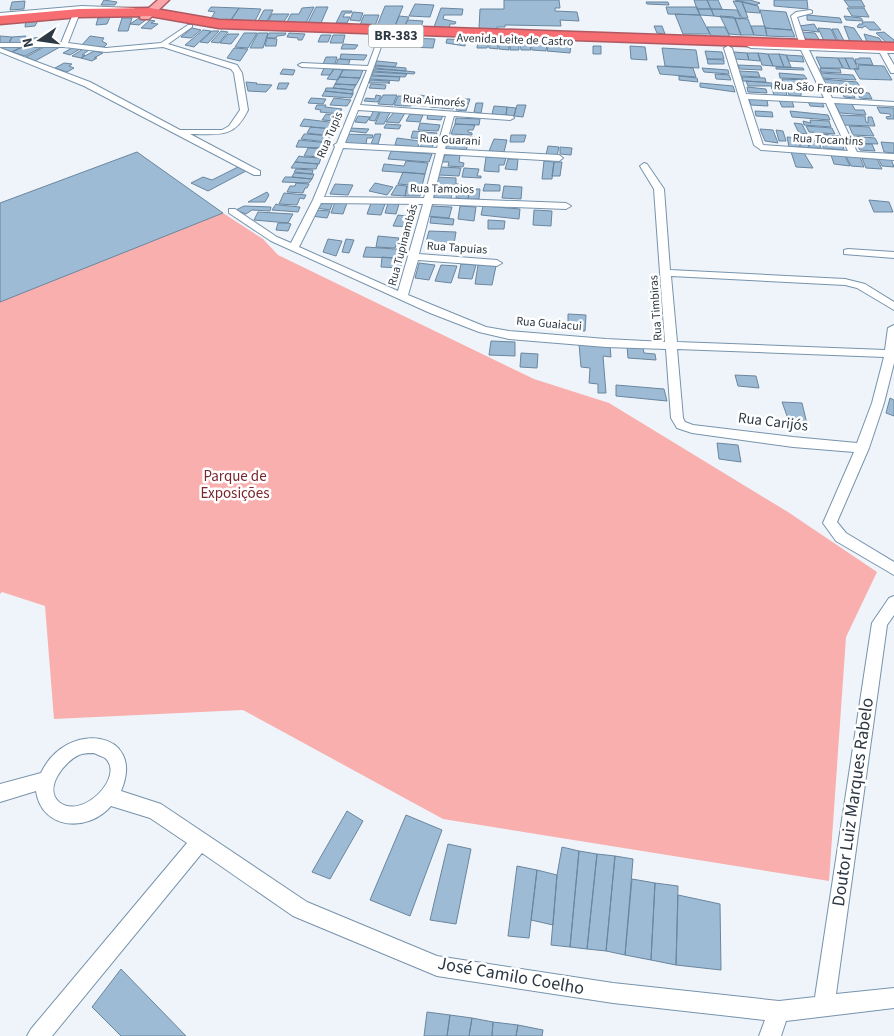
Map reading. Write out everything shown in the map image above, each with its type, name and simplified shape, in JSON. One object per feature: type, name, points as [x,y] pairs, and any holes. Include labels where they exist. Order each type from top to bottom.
[{"type":"highway","name":"Avenida Leite de Castro","points":[[155,10],[190,26],[226,30],[381,33],[888,51]]},
{"type":"highway","name":"Avenida Leite de Castro","points":[[0,20],[79,13],[155,10],[219,24],[728,48],[804,48]]},
{"type":"street","points":[[0,15],[82,8],[155,10]]},
{"type":"street","points":[[810,12],[798,13],[794,16],[804,48],[854,154]]},
{"type":"street","points":[[64,45],[76,14],[79,13]]},
{"type":"street","points":[[163,45],[190,26]]},
{"type":"street","name":"Rua Tupis","points":[[294,247],[318,200],[338,145],[356,107],[371,68],[381,33]]},
{"type":"street","points":[[0,45],[64,45],[106,50],[163,45],[234,67],[238,73],[244,110],[239,120],[232,128],[214,133],[179,132]]},
{"type":"street","points":[[728,48],[742,96]]},
{"type":"street","points":[[0,50],[88,84],[257,174]]},
{"type":"street","points":[[888,51],[894,71]]},
{"type":"street","points":[[302,65],[371,68]]},
{"type":"street","name":"Rua São Francisco","points":[[742,96],[894,104]]},
{"type":"street","name":"Rua Tocantins","points":[[742,96],[758,145],[761,147],[894,157]]},
{"type":"street","name":"Rua Aimorés","points":[[356,107],[510,118]]},
{"type":"street","name":"Rua Tupinambás","points":[[402,296],[451,114]]},
{"type":"street","name":"Rua Guarani","points":[[338,145],[559,158]]},
{"type":"street","name":"Rua Timbiras","points":[[644,166],[659,189],[677,418],[681,425]]},
{"type":"street","name":"Rua Tamoios","points":[[318,200],[428,201],[566,206]]},
{"type":"street","name":"Rua Guaiacui","points":[[232,211],[274,239],[483,330],[509,335],[672,346],[892,354]]},
{"type":"street","points":[[848,252],[894,256]]},
{"type":"street","name":"Rua Tapuias","points":[[414,257],[497,263]]},
{"type":"street","points":[[667,274],[846,282],[861,286],[894,307]]},
{"type":"street","points":[[894,328],[892,354],[863,448],[830,523],[841,537],[894,569]]},
{"type":"street","name":"Rua Carijós","points":[[681,425],[692,429],[793,442],[863,448]]},
{"type":"street","name":"Doutor Luiz Marques Rabelo","points":[[824,1006],[880,623],[894,602]]},
{"type":"street","points":[[94,744],[105,747],[113,753],[118,762],[119,772],[116,784],[109,796],[100,805],[88,812],[63,815],[54,810],[47,802],[46,780],[60,758],[71,750],[94,744]]},
{"type":"street","points":[[0,793],[46,780]]},
{"type":"street","name":"José Camilo Coelho","points":[[109,796],[155,810],[300,910],[437,966],[613,993],[779,1011],[894,998]]},
{"type":"street","points":[[38,1036],[200,841]]},
{"type":"street","points":[[770,1036],[779,1011]]},
{"type":"green space","name":"Parque de Exposições","points":[[223,213],[263,239],[278,255],[534,379],[609,403],[788,512],[877,572],[846,637],[829,881],[443,819],[243,710],[54,719],[45,606],[2,592],[0,594],[0,301]]},
{"type":"building","points":[[104,0],[117,2],[115,5],[101,5]]},
{"type":"building","points":[[504,0],[559,0],[560,8],[555,8],[555,11],[577,12],[579,21],[560,20],[561,26],[505,25],[505,27],[497,27],[497,29],[479,29],[480,9],[504,9]]},
{"type":"building","points":[[694,0],[707,0],[711,9],[697,9]]},
{"type":"building","points":[[707,0],[718,0],[722,9],[711,9]]},
{"type":"building","points":[[735,0],[750,0],[760,3],[756,5]]},
{"type":"building","points":[[774,0],[807,0],[808,9],[774,6]]},
{"type":"building","points":[[844,0],[861,0],[865,7],[849,7]]},
{"type":"building","points":[[25,1],[24,9],[10,10],[12,2]]},
{"type":"building","points":[[733,1],[742,2],[748,18],[742,18]]},
{"type":"building","points":[[646,2],[668,2],[669,5],[647,4]]},
{"type":"building","points":[[742,2],[758,6],[760,13],[746,12]]},
{"type":"building","points":[[415,4],[434,5],[430,17],[409,16]]},
{"type":"building","points":[[385,6],[403,6],[395,26],[377,26]]},
{"type":"building","points":[[211,7],[239,8],[231,20],[210,20],[215,12],[208,11]]},
{"type":"building","points":[[314,7],[306,23],[287,22],[291,14],[299,14],[302,8]]},
{"type":"building","points":[[316,7],[328,7],[321,23],[308,23]]},
{"type":"building","points":[[666,7],[697,7],[700,15],[668,14]]},
{"type":"building","points":[[239,8],[261,9],[255,21],[231,20]]},
{"type":"building","points":[[441,8],[463,9],[462,15],[444,15],[443,19],[456,22],[455,24],[450,24],[449,28],[434,27]]},
{"type":"building","points":[[847,8],[864,8],[869,17],[852,16]]},
{"type":"building","points":[[697,9],[711,9],[714,16],[700,15]]},
{"type":"building","points":[[711,9],[737,10],[741,19],[714,16]]},
{"type":"building","points":[[264,10],[273,10],[267,21],[258,21]]},
{"type":"building","points":[[760,10],[786,12],[792,30],[765,28]]},
{"type":"building","points":[[342,11],[352,11],[351,13],[345,13],[343,17],[350,17],[347,23],[336,23]]},
{"type":"building","points":[[353,12],[363,13],[360,21],[350,20]]},
{"type":"building","points":[[272,14],[289,14],[283,23],[267,23]]},
{"type":"building","points":[[675,14],[700,15],[710,34],[683,34]]},
{"type":"building","points":[[364,15],[379,15],[375,26],[360,25]]},
{"type":"building","points":[[807,15],[840,18],[842,23],[807,20]]},
{"type":"building","points":[[399,16],[409,17],[404,27],[395,26]]},
{"type":"building","points":[[720,16],[734,17],[741,35],[729,34]]},
{"type":"building","points":[[844,16],[861,18],[863,21],[846,20]]},
{"type":"building","points":[[110,17],[107,24],[96,25],[98,18]]},
{"type":"building","points":[[39,18],[35,26],[25,27],[26,19]]},
{"type":"building","points":[[122,18],[132,18],[128,31],[118,31]]},
{"type":"building","points":[[139,18],[147,19],[139,25],[130,24]]},
{"type":"building","points":[[735,18],[748,19],[754,35],[741,35]]},
{"type":"building","points":[[150,20],[155,21],[151,23],[158,24],[151,29],[141,28]]},
{"type":"building","points":[[408,20],[423,21],[421,27],[404,27]]},
{"type":"building","points":[[862,22],[874,22],[881,30],[870,30],[865,26],[862,28],[857,27],[859,24],[863,24]]},
{"type":"building","points":[[814,24],[819,32],[801,30],[799,26]]},
{"type":"building","points":[[654,26],[662,26],[665,34],[657,33]]},
{"type":"building","points":[[751,26],[765,26],[767,36],[754,35]]},
{"type":"building","points":[[844,26],[854,28],[863,42],[850,42]]},
{"type":"building","points":[[707,27],[725,27],[730,37],[711,36]]},
{"type":"building","points":[[192,28],[201,30],[191,38],[181,37]]},
{"type":"building","points":[[765,28],[792,30],[795,37],[767,36]]},
{"type":"building","points":[[818,28],[831,29],[837,42],[824,41]]},
{"type":"building","points":[[832,29],[838,29],[844,41],[838,41]]},
{"type":"building","points":[[203,30],[211,31],[194,47],[185,45]]},
{"type":"building","points":[[212,31],[219,31],[208,43],[200,42]]},
{"type":"building","points":[[221,31],[228,32],[219,43],[211,42]]},
{"type":"building","points":[[802,32],[815,33],[820,41],[806,40]]},
{"type":"building","points":[[884,32],[894,40],[894,44],[888,44],[876,33]]},
{"type":"building","points":[[244,33],[257,33],[248,48],[235,47]]},
{"type":"building","points":[[258,33],[268,33],[263,48],[250,48]]},
{"type":"building","points":[[269,33],[286,33],[276,38],[266,38]]},
{"type":"building","points":[[289,33],[305,34],[302,40],[298,40],[298,38],[287,37]]},
{"type":"building","points":[[228,34],[239,34],[231,44],[220,43]]},
{"type":"building","points":[[864,34],[879,38],[883,43],[867,42]]},
{"type":"building","points":[[321,35],[331,35],[328,42],[318,42]]},
{"type":"building","points":[[333,35],[345,35],[343,43],[330,43]]},
{"type":"building","points":[[0,36],[12,37],[9,43],[0,43]]},
{"type":"building","points":[[26,36],[22,43],[9,43],[12,37]]},
{"type":"building","points":[[90,36],[104,38],[102,41],[107,44],[104,47],[81,46]]},
{"type":"building","points":[[46,37],[45,43],[35,43],[35,41],[32,41],[33,38]]},
{"type":"building","points":[[388,37],[435,39],[433,48],[385,46]]},
{"type":"building","points":[[267,38],[277,39],[276,46],[265,46]]},
{"type":"building","points":[[447,39],[466,40],[465,46],[446,43]]},
{"type":"building","points":[[478,40],[488,41],[487,48],[477,48]]},
{"type":"building","points":[[488,41],[498,42],[498,49],[489,48]]},
{"type":"building","points":[[499,42],[509,42],[509,50],[499,49]]},
{"type":"building","points":[[510,43],[519,43],[519,50],[510,50]]},
{"type":"building","points":[[520,43],[529,43],[531,50],[521,50]]},
{"type":"building","points":[[531,43],[547,44],[546,51],[532,50]]},
{"type":"building","points":[[549,43],[571,45],[570,53],[547,51]]},
{"type":"building","points":[[343,44],[358,45],[355,49],[341,49]]},
{"type":"building","points":[[23,46],[12,52],[0,48],[0,47]]},
{"type":"building","points":[[25,46],[42,47],[25,56],[12,52]]},
{"type":"building","points":[[593,46],[601,46],[601,54],[593,54]]},
{"type":"building","points":[[630,46],[645,47],[647,60],[631,59]]},
{"type":"building","points":[[44,47],[60,47],[35,61],[26,57]]},
{"type":"building","points":[[72,48],[80,49],[70,55],[63,53]]},
{"type":"building","points":[[234,48],[248,49],[240,61],[227,58]]},
{"type":"building","points":[[662,48],[696,50],[699,68],[665,66]]},
{"type":"building","points":[[83,49],[89,50],[81,58],[72,56]]},
{"type":"building","points":[[94,51],[103,53],[92,61],[81,58]]},
{"type":"building","points":[[705,51],[722,52],[724,59],[707,59]]},
{"type":"building","points":[[734,52],[747,53],[749,60],[735,59]]},
{"type":"building","points":[[747,53],[758,53],[760,61],[749,60]]},
{"type":"building","points":[[758,53],[768,54],[773,66],[762,65]]},
{"type":"building","points":[[341,54],[367,55],[364,60],[340,59]]},
{"type":"building","points":[[768,54],[779,54],[784,67],[773,66]]},
{"type":"building","points":[[779,54],[786,55],[791,67],[784,67]]},
{"type":"building","points":[[786,55],[802,56],[804,62],[789,61]]},
{"type":"building","points":[[326,57],[337,57],[335,64],[323,64]]},
{"type":"building","points":[[816,57],[838,58],[843,68],[821,68]]},
{"type":"building","points":[[838,58],[845,58],[850,69],[843,68]]},
{"type":"building","points":[[845,58],[853,58],[858,69],[850,69]]},
{"type":"building","points":[[870,58],[873,65],[856,64],[855,59]]},
{"type":"building","points":[[338,59],[350,60],[348,66],[336,65]]},
{"type":"building","points":[[707,59],[724,60],[724,64],[708,64]]},
{"type":"building","points":[[377,61],[397,63],[395,67],[375,65]]},
{"type":"building","points":[[64,63],[72,64],[69,66],[74,68],[67,72],[55,68]]},
{"type":"building","points":[[738,65],[761,66],[762,70],[740,69]]},
{"type":"building","points":[[858,65],[884,66],[892,80],[860,79],[854,69],[859,69]]},
{"type":"building","points":[[375,66],[406,68],[406,71],[375,68]]},
{"type":"building","points":[[657,66],[693,68],[696,77],[660,74]]},
{"type":"building","points":[[776,67],[803,68],[804,70],[776,69]]},
{"type":"building","points":[[324,68],[334,69],[330,75],[321,75]]},
{"type":"building","points":[[702,68],[728,70],[729,74],[704,72]]},
{"type":"building","points":[[820,68],[840,69],[841,73],[821,72]]},
{"type":"building","points":[[283,69],[295,70],[293,75],[280,74]]},
{"type":"building","points":[[334,69],[343,70],[338,80],[327,79]]},
{"type":"building","points":[[374,69],[415,72],[414,74],[373,71]]},
{"type":"building","points":[[343,70],[363,70],[360,78],[339,77]]},
{"type":"building","points":[[739,71],[758,72],[760,77],[741,76]]},
{"type":"building","points":[[373,72],[407,74],[405,77],[372,75]]},
{"type":"building","points":[[779,73],[804,75],[807,79],[780,78]]},
{"type":"building","points":[[820,73],[853,75],[856,80],[822,78]]},
{"type":"building","points":[[715,74],[729,75],[731,80],[716,79]]},
{"type":"building","points":[[371,76],[400,77],[399,81],[370,79]]},
{"type":"building","points":[[679,76],[697,78],[698,82],[679,80]]},
{"type":"building","points":[[339,77],[360,78],[356,85],[335,84]]},
{"type":"building","points":[[742,77],[765,78],[766,82],[743,81]]},
{"type":"building","points":[[782,79],[807,80],[809,84],[783,83]]},
{"type":"building","points":[[822,79],[857,82],[861,88],[825,86]]},
{"type":"building","points":[[370,80],[390,81],[388,83],[369,83]]},
{"type":"building","points":[[746,81],[772,83],[772,86],[748,86]]},
{"type":"building","points":[[246,82],[272,85],[266,92],[248,91]]},
{"type":"building","points":[[279,83],[289,83],[286,89],[277,89]]},
{"type":"building","points":[[700,83],[733,86],[735,92],[700,87]]},
{"type":"building","points":[[335,84],[356,85],[353,90],[333,88]]},
{"type":"building","points":[[371,84],[386,85],[385,89],[369,88]]},
{"type":"building","points":[[800,84],[814,85],[816,91],[801,90]]},
{"type":"building","points":[[771,86],[785,87],[787,96],[774,95]]},
{"type":"building","points":[[747,87],[766,89],[767,93],[748,92]]},
{"type":"building","points":[[326,88],[353,90],[353,94],[325,91]]},
{"type":"building","points":[[840,88],[852,89],[855,98],[844,97]]},
{"type":"building","points":[[787,89],[801,91],[801,96],[789,95]]},
{"type":"building","points":[[325,91],[353,94],[351,98],[322,96]]},
{"type":"building","points":[[857,92],[869,93],[872,99],[860,98]]},
{"type":"building","points":[[376,95],[381,96],[378,102],[364,101],[366,98],[375,99]]},
{"type":"building","points":[[383,95],[397,95],[393,105],[378,104]]},
{"type":"building","points":[[409,95],[418,96],[411,106],[403,106]]},
{"type":"building","points":[[420,95],[431,97],[426,106],[413,105]]},
{"type":"building","points":[[398,96],[407,96],[402,106],[394,105]]},
{"type":"building","points":[[311,98],[326,99],[323,104],[308,103]]},
{"type":"building","points":[[334,98],[351,100],[347,106],[330,105]]},
{"type":"building","points":[[433,99],[445,101],[443,108],[430,107]]},
{"type":"building","points":[[460,99],[470,99],[466,111],[456,110]]},
{"type":"building","points":[[749,99],[767,100],[768,106],[751,105]]},
{"type":"building","points":[[446,100],[457,100],[453,109],[442,108]]},
{"type":"building","points":[[779,100],[792,101],[794,107],[782,107]]},
{"type":"building","points":[[808,101],[822,102],[824,107],[810,106]]},
{"type":"building","points":[[833,102],[851,102],[855,110],[864,110],[866,115],[840,113]]},
{"type":"building","points":[[476,103],[483,103],[481,113],[474,112]]},
{"type":"building","points":[[317,105],[342,109],[339,114],[320,112],[321,110],[315,109]]},
{"type":"building","points":[[517,105],[526,105],[523,117],[514,116]]},
{"type":"building","points":[[494,106],[507,107],[506,115],[492,114]]},
{"type":"building","points":[[507,107],[516,108],[514,116],[506,115]]},
{"type":"building","points":[[877,107],[894,108],[894,119],[887,119],[886,117],[891,116],[890,114],[880,113]]},
{"type":"building","points":[[374,110],[380,110],[375,121],[369,120]]},
{"type":"building","points":[[381,110],[391,111],[384,124],[375,124]]},
{"type":"building","points":[[755,111],[772,112],[773,117],[756,116]]},
{"type":"building","points":[[790,111],[828,115],[830,120],[792,117]]},
{"type":"building","points":[[394,112],[405,113],[399,123],[386,122]]},
{"type":"building","points":[[326,114],[338,116],[335,121],[322,120]]},
{"type":"building","points":[[410,114],[423,115],[420,122],[406,121]]},
{"type":"building","points":[[428,114],[443,115],[441,120],[427,119]]},
{"type":"building","points":[[839,115],[865,116],[868,123],[868,117],[872,117],[875,126],[843,125]]},
{"type":"building","points":[[358,116],[370,117],[366,123],[355,122]]},
{"type":"building","points":[[456,118],[480,119],[479,125],[455,124]]},
{"type":"building","points":[[304,119],[337,123],[334,129],[300,126]]},
{"type":"building","points":[[810,120],[829,121],[831,127],[804,125],[803,121],[811,123]]},
{"type":"building","points":[[420,123],[440,125],[438,131],[418,130]]},
{"type":"building","points":[[794,123],[802,124],[807,134],[799,133]]},
{"type":"building","points":[[386,124],[401,125],[399,129],[384,128]]},
{"type":"building","points":[[455,124],[475,125],[473,130],[468,130],[472,135],[451,134]]},
{"type":"building","points":[[311,126],[333,129],[330,136],[307,133]]},
{"type":"building","points":[[806,126],[832,128],[835,134],[809,132]]},
{"type":"building","points":[[849,126],[869,127],[874,136],[853,135]]},
{"type":"building","points":[[350,128],[369,129],[366,133],[348,131]]},
{"type":"building","points":[[760,129],[773,130],[778,143],[765,141]]},
{"type":"building","points":[[776,130],[783,131],[786,141],[779,141]]},
{"type":"building","points":[[413,131],[437,133],[435,139],[411,138]]},
{"type":"building","points":[[304,134],[331,136],[327,142],[301,139]]},
{"type":"building","points":[[345,134],[373,135],[372,138],[367,138],[366,144],[342,143]]},
{"type":"building","points":[[375,134],[381,134],[378,144],[371,144]]},
{"type":"building","points":[[821,134],[839,136],[840,140],[822,138]]},
{"type":"building","points":[[511,135],[526,135],[524,142],[510,142]]},
{"type":"building","points":[[452,136],[475,137],[473,143],[450,142]]},
{"type":"building","points":[[851,136],[875,138],[878,144],[855,143]]},
{"type":"building","points":[[787,137],[798,138],[800,147],[789,147]]},
{"type":"building","points":[[799,137],[807,138],[809,148],[801,147]]},
{"type":"building","points":[[397,138],[420,141],[418,147],[395,145]]},
{"type":"building","points":[[494,139],[507,140],[504,152],[489,151]]},
{"type":"building","points":[[823,139],[842,141],[844,150],[823,148]]},
{"type":"building","points":[[299,140],[329,143],[326,148],[296,147]]},
{"type":"building","points":[[423,140],[434,141],[432,149],[420,148]]},
{"type":"building","points":[[809,141],[819,141],[821,148],[810,148]]},
{"type":"building","points":[[881,142],[894,143],[894,153],[884,152]]},
{"type":"building","points":[[447,143],[468,144],[466,151],[445,151]]},
{"type":"building","points":[[856,144],[872,144],[875,151],[860,150]]},
{"type":"building","points":[[548,146],[559,147],[557,156],[546,155]]},
{"type":"building","points":[[560,147],[572,148],[571,155],[560,154]]},
{"type":"building","points":[[308,148],[325,149],[322,157],[304,156]]},
{"type":"building","points":[[391,151],[432,154],[429,162],[388,159]]},
{"type":"building","points":[[137,152],[223,213],[0,302],[0,203]]},
{"type":"building","points":[[791,152],[804,153],[813,168],[796,167]]},
{"type":"building","points":[[445,155],[460,155],[459,162],[464,163],[463,167],[448,166],[449,162],[442,162]]},
{"type":"building","points":[[831,155],[845,156],[850,166],[834,164]]},
{"type":"building","points":[[299,156],[321,158],[319,164],[295,162]]},
{"type":"building","points":[[846,156],[860,157],[864,167],[851,166]]},
{"type":"building","points":[[486,157],[506,158],[504,165],[499,165],[499,172],[484,171]]},
{"type":"building","points":[[862,158],[877,159],[882,169],[866,168]]},
{"type":"building","points":[[878,158],[891,159],[894,167],[882,166]]},
{"type":"building","points":[[508,159],[518,159],[517,170],[505,169]]},
{"type":"building","points":[[406,161],[428,163],[425,174],[382,171],[384,164],[404,166]]},
{"type":"building","points":[[544,161],[554,162],[552,179],[542,179]]},
{"type":"building","points":[[295,162],[318,164],[316,169],[291,168]]},
{"type":"building","points":[[554,162],[562,162],[560,176],[552,176]]},
{"type":"building","points":[[238,167],[246,171],[208,191],[191,183],[203,177],[212,180]]},
{"type":"building","points":[[441,167],[461,168],[459,176],[439,175]]},
{"type":"building","points":[[464,168],[479,169],[477,176],[481,176],[481,178],[462,177]]},
{"type":"building","points":[[296,169],[313,170],[312,174],[294,172]]},
{"type":"building","points":[[403,172],[425,174],[422,186],[398,184]]},
{"type":"building","points":[[294,173],[314,174],[312,179],[292,177]]},
{"type":"building","points":[[285,177],[312,179],[309,183],[282,182]]},
{"type":"building","points":[[438,177],[456,178],[456,184],[459,184],[458,187],[437,185]]},
{"type":"building","points":[[296,183],[309,184],[303,193],[287,192],[290,186],[295,186]]},
{"type":"building","points":[[375,183],[393,187],[387,195],[369,191]]},
{"type":"building","points":[[335,184],[353,185],[348,195],[330,194]]},
{"type":"building","points":[[485,184],[500,185],[500,191],[483,191]]},
{"type":"building","points":[[397,185],[407,186],[405,196],[391,195]]},
{"type":"building","points":[[407,186],[423,187],[420,196],[405,196]]},
{"type":"building","points":[[504,186],[522,187],[521,199],[502,198]]},
{"type":"building","points":[[436,188],[453,189],[451,199],[434,198]]},
{"type":"building","points":[[457,188],[470,189],[468,199],[456,198]]},
{"type":"building","points":[[470,189],[480,189],[479,199],[468,199]]},
{"type":"building","points":[[267,192],[269,195],[265,202],[248,202]]},
{"type":"building","points":[[284,193],[306,195],[304,199],[300,198],[297,205],[279,204]]},
{"type":"building","points":[[869,200],[889,202],[893,212],[874,212]]},
{"type":"building","points":[[319,202],[333,202],[330,210],[316,208]]},
{"type":"building","points":[[335,202],[347,203],[343,214],[331,213]]},
{"type":"building","points":[[371,203],[385,204],[381,215],[367,214]]},
{"type":"building","points":[[388,203],[399,204],[396,214],[385,213]]},
{"type":"building","points":[[276,204],[300,207],[298,212],[272,210]]},
{"type":"building","points":[[244,206],[271,207],[270,211],[252,210],[246,214],[236,210]]},
{"type":"building","points":[[429,206],[452,207],[449,218],[427,216]]},
{"type":"building","points":[[460,206],[476,207],[474,221],[458,219]]},
{"type":"building","points":[[483,206],[520,209],[519,219],[481,215]]},
{"type":"building","points":[[315,210],[330,211],[327,218],[311,216]]},
{"type":"building","points":[[534,210],[552,211],[551,226],[533,225]]},
{"type":"building","points":[[258,212],[293,214],[288,223],[254,220]]},
{"type":"building","points":[[398,215],[414,217],[411,227],[393,226]]},
{"type":"building","points":[[431,217],[454,219],[453,225],[430,223]]},
{"type":"building","points":[[488,220],[505,221],[504,229],[488,229]]},
{"type":"building","points":[[278,223],[291,224],[288,231],[276,230]]},
{"type":"building","points":[[429,231],[456,232],[454,244],[426,242]]},
{"type":"building","points":[[378,236],[399,238],[395,248],[376,247]]},
{"type":"building","points":[[328,239],[342,241],[336,256],[323,252]]},
{"type":"building","points":[[346,239],[354,240],[349,253],[342,252]]},
{"type":"building","points":[[366,247],[403,249],[401,258],[363,257]]},
{"type":"building","points":[[382,257],[402,259],[401,268],[381,267]]},
{"type":"building","points":[[419,263],[435,265],[429,280],[415,278]]},
{"type":"building","points":[[461,264],[476,265],[472,279],[458,278]]},
{"type":"building","points":[[441,265],[457,266],[451,283],[435,281]]},
{"type":"building","points":[[478,265],[496,266],[492,285],[475,284]]},
{"type":"building","points":[[568,314],[586,315],[585,331],[568,331]]},
{"type":"building","points":[[491,341],[515,342],[515,356],[489,355]]},
{"type":"building","points":[[579,344],[610,346],[611,357],[603,356],[606,393],[598,393],[598,384],[589,383],[590,368],[581,367]]},
{"type":"building","points":[[627,346],[643,348],[644,353],[655,354],[656,360],[628,358]]},
{"type":"building","points":[[521,353],[538,354],[537,368],[520,367]]},
{"type":"building","points":[[735,375],[756,376],[759,388],[738,386]]},
{"type":"building","points":[[616,385],[664,389],[667,401],[616,396]]},
{"type":"building","points":[[890,398],[894,400],[894,416],[886,413]]},
{"type":"building","points":[[782,402],[802,403],[808,428],[791,427]]},
{"type":"building","points":[[717,443],[738,445],[741,462],[719,459]]},
{"type":"building","points":[[347,811],[363,821],[330,879],[312,872]]},
{"type":"building","points":[[406,815],[442,830],[410,916],[370,900]]},
{"type":"building","points":[[448,844],[471,849],[456,924],[430,920]]},
{"type":"building","points":[[562,847],[579,851],[570,947],[551,945],[557,875]]},
{"type":"building","points":[[579,851],[597,854],[587,949],[570,947]]},
{"type":"building","points":[[597,854],[615,856],[606,951],[587,949]]},
{"type":"building","points":[[615,856],[633,859],[625,955],[606,951]]},
{"type":"building","points":[[517,866],[537,870],[529,938],[508,936]]},
{"type":"building","points":[[537,870],[557,875],[553,925],[531,920]]},
{"type":"building","points":[[632,879],[655,883],[651,960],[625,955]]},
{"type":"building","points":[[655,883],[678,886],[676,965],[651,960]]},
{"type":"building","points":[[678,895],[720,904],[721,970],[676,965]]},
{"type":"building","points":[[121,969],[186,1036],[121,1036],[92,1007]]},
{"type":"building","points":[[427,1012],[450,1015],[447,1036],[424,1036]]},
{"type":"building","points":[[450,1015],[472,1018],[469,1036],[447,1036]]},
{"type":"building","points":[[472,1018],[493,1022],[492,1036],[469,1036]]},
{"type":"building","points":[[493,1022],[518,1025],[516,1036],[492,1036]]},
{"type":"building","points":[[518,1025],[543,1030],[542,1036],[516,1036]]}]
